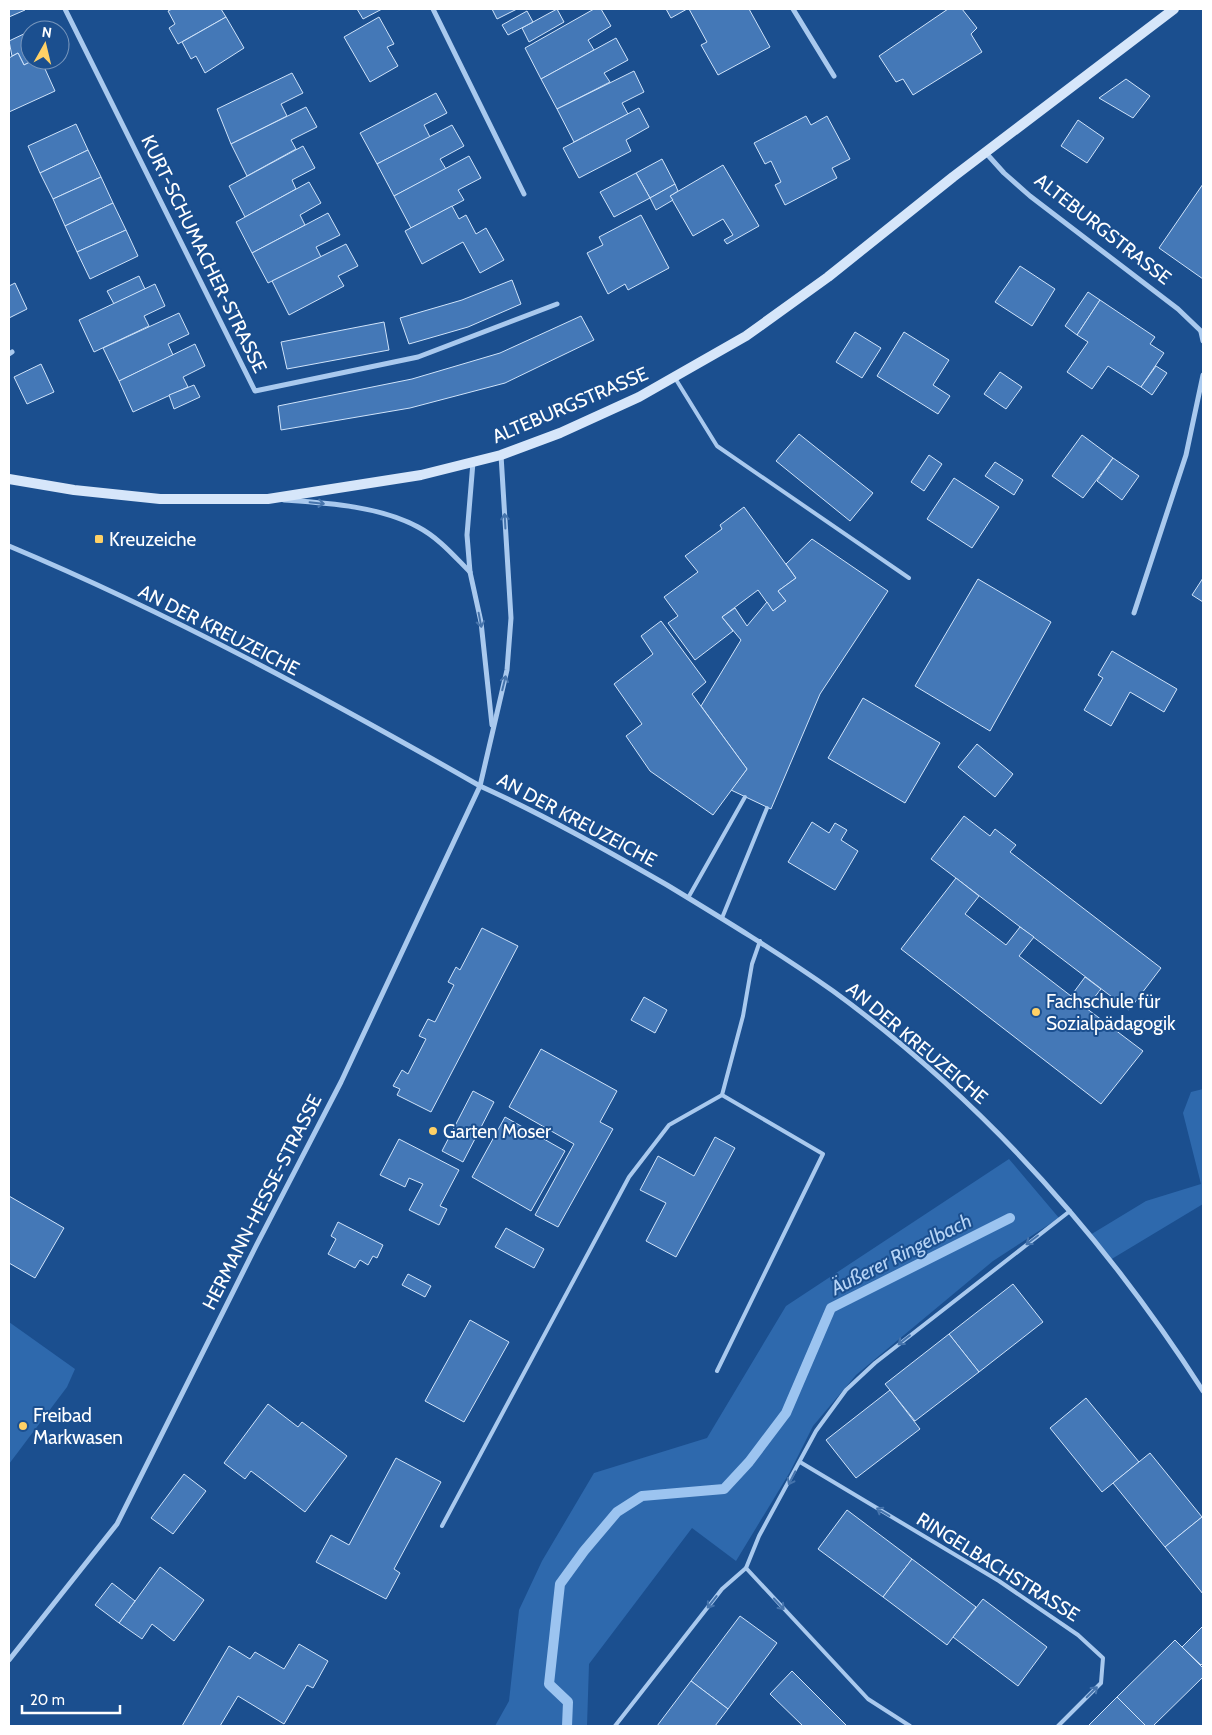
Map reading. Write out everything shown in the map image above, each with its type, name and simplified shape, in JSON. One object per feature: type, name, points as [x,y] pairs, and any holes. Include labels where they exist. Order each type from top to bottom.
[{"type":"main road","name":"ALTEBURGSTRASSE","points":[[9,478],[74,490],[160,499],[268,499],[361,486],[421,475],[501,455],[598,416],[676,378],[746,336],[788,306],[1174,9]]},
{"type":"street","name":"KURT-SCHUMACHER-STRASSE","points":[[65,9],[255,392],[418,356],[557,304]]},
{"type":"street","points":[[433,9],[524,194]]},
{"type":"street","points":[[793,9],[834,76]]},
{"type":"street","name":"ALTEBURGSTRASSE","points":[[986,153],[1004,173],[1030,196],[1178,309],[1202,333],[1203,341]]},
{"type":"street","points":[[1134,613],[1186,455],[1203,375]]},
{"type":"street","name":"HERMANN-HESSE-STRASSE","points":[[9,1660],[117,1524],[256,1246],[341,1082],[480,786],[507,670],[510,618],[501,455]]},
{"type":"street","name":"HERMANN-HESSE-STRASSE","points":[[473,462],[467,534],[470,572],[481,622],[492,731]]},
{"type":"street","points":[[268,499],[319,503],[396,518],[419,528],[442,544],[470,572]]},
{"type":"street","name":"AN DER KREUZEICHE","points":[[9,546],[79,576],[230,651],[480,786],[517,803],[722,918],[760,941],[834,992],[930,1069],[996,1130],[1070,1210],[1151,1314],[1203,1391]]},
{"type":"lane","points":[[676,378],[717,446],[909,578]]},
{"type":"lane","points":[[688,898],[745,798]]},
{"type":"lane","points":[[722,918],[767,808]]},
{"type":"lane","points":[[442,1526],[629,1176],[668,1125],[722,1095],[743,1016],[752,964],[760,941]]},
{"type":"lane","points":[[717,1371],[823,1154],[722,1095]]},
{"type":"lane","points":[[615,1726],[722,1589],[746,1568],[759,1536],[816,1430],[846,1390],[875,1363],[1070,1210]]},
{"type":"lane","name":"RINGELBACHSTRASSE","points":[[800,1462],[999,1581],[1078,1634],[1103,1658],[1101,1683],[1058,1726]]},
{"type":"lane","points":[[746,1568],[868,1699],[910,1726]]},
{"type":"shaded area","points":[[1203,1089],[1203,1204],[1110,1260],[1090,1235],[1146,1201],[1201,1184],[1183,1113],[1191,1092]]},
{"type":"shaded area","points":[[1009,1159],[1059,1218],[993,1261],[856,1375],[813,1426],[790,1472],[736,1561],[692,1528],[589,1664],[587,1726],[495,1726],[509,1701],[519,1610],[542,1561],[594,1473],[707,1438],[786,1306]]},
{"type":"shaded area","name":"Freibad Markwasen","points":[[9,1322],[75,1369],[67,1387],[9,1464]]},
{"type":"building","points":[[9,9],[25,9],[25,10],[9,17]]},
{"type":"building","points":[[172,9],[221,9],[226,17],[178,44],[169,28],[175,24],[168,11]]},
{"type":"building","points":[[357,9],[382,9],[363,19]]},
{"type":"building","points":[[492,9],[517,9],[497,19]]},
{"type":"building","points":[[557,9],[564,22],[529,42],[522,28]]},
{"type":"building","points":[[594,9],[601,9],[611,26],[588,40],[594,50],[541,79],[525,48]]},
{"type":"building","points":[[666,9],[687,9],[671,18]]},
{"type":"building","points":[[689,9],[749,9],[770,47],[718,75],[701,45],[707,42]]},
{"type":"building","points":[[948,9],[962,9],[977,28],[971,34],[982,52],[913,95],[903,79],[896,82],[879,56]]},
{"type":"building","points":[[527,11],[533,22],[508,35],[502,25]]},
{"type":"building","points":[[226,17],[244,48],[205,73],[196,56],[191,59],[182,42]]},
{"type":"building","points":[[379,17],[394,44],[387,47],[398,66],[370,82],[344,37]]},
{"type":"building","points":[[20,36],[20,57],[18,53],[12,56],[9,41]]},
{"type":"building","points":[[616,38],[628,60],[604,73],[610,82],[557,109],[541,79]]},
{"type":"building","points":[[18,53],[20,57],[20,70],[46,70],[55,91],[9,112],[9,58]]},
{"type":"building","points":[[634,71],[644,92],[622,103],[628,114],[574,142],[557,109]]},
{"type":"building","points":[[292,73],[303,93],[281,104],[287,116],[231,144],[217,109]]},
{"type":"building","points":[[1126,79],[1150,96],[1133,118],[1099,98]]},
{"type":"building","points":[[436,93],[447,113],[424,125],[430,137],[377,164],[360,133]]},
{"type":"building","points":[[306,107],[317,127],[291,140],[296,149],[247,176],[231,144]]},
{"type":"building","points":[[639,108],[649,127],[626,140],[631,151],[579,178],[563,148]]},
{"type":"building","points":[[806,116],[811,125],[827,116],[850,159],[832,168],[837,178],[785,205],[775,185],[781,182],[771,161],[765,164],[754,143]]},
{"type":"building","points":[[1078,120],[1104,138],[1087,163],[1061,146]]},
{"type":"building","points":[[76,124],[88,150],[40,173],[28,146]]},
{"type":"building","points":[[452,125],[464,146],[440,159],[446,169],[394,196],[377,164]]},
{"type":"building","points":[[303,146],[315,168],[292,180],[296,189],[245,217],[229,186]]},
{"type":"building","points":[[88,150],[101,177],[53,199],[40,173]]},
{"type":"building","points":[[469,156],[481,178],[458,190],[464,200],[411,228],[394,196]]},
{"type":"building","points":[[662,159],[675,184],[650,198],[636,173]]},
{"type":"building","points":[[723,165],[759,226],[727,244],[724,240],[733,235],[723,219],[693,236],[670,196]]},
{"type":"building","points":[[636,173],[650,198],[614,217],[600,192]]},
{"type":"building","points":[[101,177],[113,203],[65,226],[53,199]]},
{"type":"building","points":[[309,182],[321,203],[300,215],[305,225],[252,253],[236,222]]},
{"type":"building","points":[[675,184],[678,191],[670,196],[673,200],[656,210],[650,198]]},
{"type":"building","points":[[1203,184],[1203,279],[1159,248]]},
{"type":"building","points":[[113,203],[126,230],[77,252],[65,226]]},
{"type":"building","points":[[452,206],[459,219],[466,215],[476,234],[486,228],[504,260],[480,273],[463,242],[422,264],[405,231]]},
{"type":"building","points":[[328,213],[340,235],[316,247],[321,257],[268,283],[252,253]]},
{"type":"building","points":[[641,215],[669,268],[628,290],[625,284],[608,294],[587,253],[603,245],[599,237]]},
{"type":"building","points":[[126,230],[138,256],[90,279],[77,252]]},
{"type":"building","points":[[346,244],[358,266],[338,276],[344,286],[289,315],[272,281]]},
{"type":"building","points":[[1020,266],[1055,289],[1032,326],[995,302]]},
{"type":"building","points":[[139,276],[145,289],[114,304],[107,291]]},
{"type":"building","points":[[512,280],[521,304],[468,327],[409,344],[400,318],[462,300]]},
{"type":"building","points":[[15,283],[27,309],[9,318],[9,286]]},
{"type":"building","points":[[155,284],[165,306],[144,316],[149,326],[94,352],[79,320]]},
{"type":"building","points":[[1088,292],[1100,300],[1077,335],[1065,326]]},
{"type":"building","points":[[1100,300],[1155,337],[1150,344],[1164,353],[1141,387],[1108,366],[1092,389],[1067,372],[1088,342],[1077,335]]},
{"type":"building","points":[[179,313],[189,334],[168,344],[173,355],[119,381],[103,348]]},
{"type":"building","points":[[581,316],[594,340],[505,383],[410,408],[281,430],[278,406],[412,379],[500,353]]},
{"type":"building","points":[[384,322],[389,350],[287,369],[281,342]]},
{"type":"building","points":[[855,332],[881,348],[862,378],[836,362]]},
{"type":"building","points":[[904,332],[949,360],[933,385],[950,396],[938,414],[877,376]]},
{"type":"building","points":[[195,344],[205,366],[183,377],[188,387],[133,412],[119,381]]},
{"type":"building","points":[[41,364],[54,392],[27,404],[14,377]]},
{"type":"building","points":[[1156,366],[1167,373],[1152,395],[1141,387]]},
{"type":"building","points":[[1000,372],[1022,387],[1006,409],[984,394]]},
{"type":"building","points":[[194,385],[200,397],[174,409],[169,395]]},
{"type":"building","points":[[799,434],[873,493],[850,521],[776,461]]},
{"type":"building","points":[[1082,435],[1113,458],[1083,498],[1052,476]]},
{"type":"building","points":[[929,455],[942,464],[924,491],[911,482]]},
{"type":"building","points":[[1113,458],[1139,476],[1122,500],[1097,481]]},
{"type":"building","points":[[995,462],[1023,480],[1014,495],[985,476]]},
{"type":"building","points":[[954,478],[999,507],[972,548],[927,519]]},
{"type":"building","points":[[744,507],[796,578],[778,591],[786,601],[773,611],[758,590],[722,617],[733,631],[695,660],[668,623],[678,616],[664,597],[698,572],[685,556],[722,529],[720,525]]},
{"type":"building","points":[[812,539],[888,591],[820,694],[771,809],[731,790],[747,769],[701,706],[741,640],[722,617],[735,608],[747,626],[767,602],[773,611],[786,601],[778,591],[796,578],[786,564]]},
{"type":"building","points":[[1203,578],[1203,602],[1192,595]]},
{"type":"building","points":[[978,579],[1051,622],[990,731],[915,686]]},
{"type":"building","points":[[661,621],[706,682],[692,694],[747,769],[713,815],[650,771],[626,736],[642,724],[614,684],[653,654],[641,636]]},
{"type":"building","points":[[1112,651],[1177,689],[1164,712],[1130,692],[1111,726],[1084,710],[1103,678],[1098,675]]},
{"type":"building","points":[[863,698],[940,743],[905,803],[828,758]]},
{"type":"building","points":[[977,744],[1013,774],[995,797],[958,767]]},
{"type":"building","points":[[964,816],[990,836],[995,829],[1016,845],[1010,852],[1161,968],[1129,1010],[931,859]]},
{"type":"building","points":[[812,822],[829,833],[835,823],[847,830],[841,840],[858,851],[835,890],[788,862]]},
{"type":"building","points":[[956,878],[979,896],[965,914],[1006,945],[1020,927],[1034,937],[1019,956],[1071,996],[1085,977],[1101,989],[1086,1008],[1143,1051],[1101,1104],[901,949]]},
{"type":"building","points":[[482,928],[518,946],[431,1112],[397,1095],[400,1089],[393,1086],[402,1070],[408,1074],[426,1039],[419,1036],[428,1019],[435,1022],[454,985],[448,982],[456,967],[460,970]]},
{"type":"building","points":[[644,997],[667,1010],[655,1033],[631,1020]]},
{"type":"building","points":[[541,1049],[617,1091],[600,1122],[613,1129],[558,1227],[535,1215],[574,1144],[509,1107]]},
{"type":"building","points":[[473,1091],[494,1102],[463,1162],[442,1151]]},
{"type":"building","points":[[505,1117],[565,1151],[531,1211],[472,1177]]},
{"type":"building","points":[[715,1137],[735,1148],[676,1257],[646,1241],[666,1203],[640,1190],[658,1156],[694,1176]]},
{"type":"building","points":[[399,1139],[459,1170],[440,1206],[447,1209],[439,1225],[409,1210],[423,1184],[409,1178],[405,1187],[380,1175]]},
{"type":"building","points":[[9,1196],[64,1228],[35,1278],[9,1263]]},
{"type":"building","points":[[338,1222],[383,1245],[377,1258],[373,1256],[368,1265],[360,1260],[355,1268],[328,1254],[336,1239],[331,1236]]},
{"type":"building","points":[[506,1228],[544,1249],[534,1268],[495,1247]]},
{"type":"building","points":[[408,1274],[431,1286],[425,1297],[402,1285]]},
{"type":"building","points":[[1013,1284],[1043,1322],[979,1372],[949,1334]]},
{"type":"building","points":[[470,1320],[509,1342],[464,1422],[425,1401]]},
{"type":"building","points":[[949,1334],[979,1372],[915,1421],[885,1384]]},
{"type":"building","points":[[890,1390],[920,1429],[856,1478],[826,1440]]},
{"type":"building","points":[[1086,1398],[1139,1462],[1102,1492],[1050,1428]]},
{"type":"building","points":[[268,1404],[298,1427],[302,1422],[347,1456],[305,1512],[251,1471],[245,1479],[224,1463]]},
{"type":"building","points":[[1150,1453],[1202,1517],[1165,1547],[1113,1483]]},
{"type":"building","points":[[396,1458],[441,1482],[394,1569],[400,1573],[386,1599],[316,1562],[331,1535],[349,1545]]},
{"type":"building","points":[[184,1474],[206,1491],[173,1534],[151,1518]]},
{"type":"building","points":[[847,1510],[912,1559],[883,1597],[818,1549]]},
{"type":"building","points":[[1203,1518],[1203,1594],[1165,1547]]},
{"type":"building","points":[[912,1559],[976,1607],[947,1645],[883,1597]]},
{"type":"building","points":[[160,1567],[204,1600],[174,1641],[152,1624],[142,1639],[119,1623]]},
{"type":"building","points":[[112,1583],[135,1601],[119,1623],[95,1605]]},
{"type":"building","points":[[983,1599],[1047,1647],[1018,1686],[953,1637]]},
{"type":"building","points":[[740,1616],[777,1643],[728,1709],[691,1681]]},
{"type":"building","points":[[1203,1626],[1203,1663],[1201,1665],[1182,1647]]},
{"type":"building","points":[[1175,1640],[1203,1668],[1203,1677],[1153,1726],[1146,1726],[1117,1697]]},
{"type":"building","points":[[299,1644],[328,1661],[313,1688],[307,1685],[284,1724],[238,1696],[220,1726],[182,1726],[229,1646],[250,1659],[255,1652],[284,1669]]},
{"type":"building","points":[[792,1671],[846,1725],[803,1726],[770,1694]]},
{"type":"building","points":[[691,1681],[728,1709],[715,1726],[657,1726]]},
{"type":"building","points":[[1117,1697],[1146,1726],[1088,1726]]},
{"type":"waterway","name":"Äußerer Ringelbach","points":[[567,1726],[568,1702],[549,1684],[560,1584],[584,1551],[617,1512],[642,1496],[724,1489],[749,1462],[786,1413],[831,1308],[1010,1218]]},
{"type":"place","name":"Kreuzeiche","points":[[99,539]]},
{"type":"place","name":"Fachschule für Sozialpädagogik","points":[[1036,1012]]},
{"type":"place","name":"Garten Moser","points":[[433,1131]]},
{"type":"place","name":"Freibad Markwasen","points":[[23,1426]]}]
